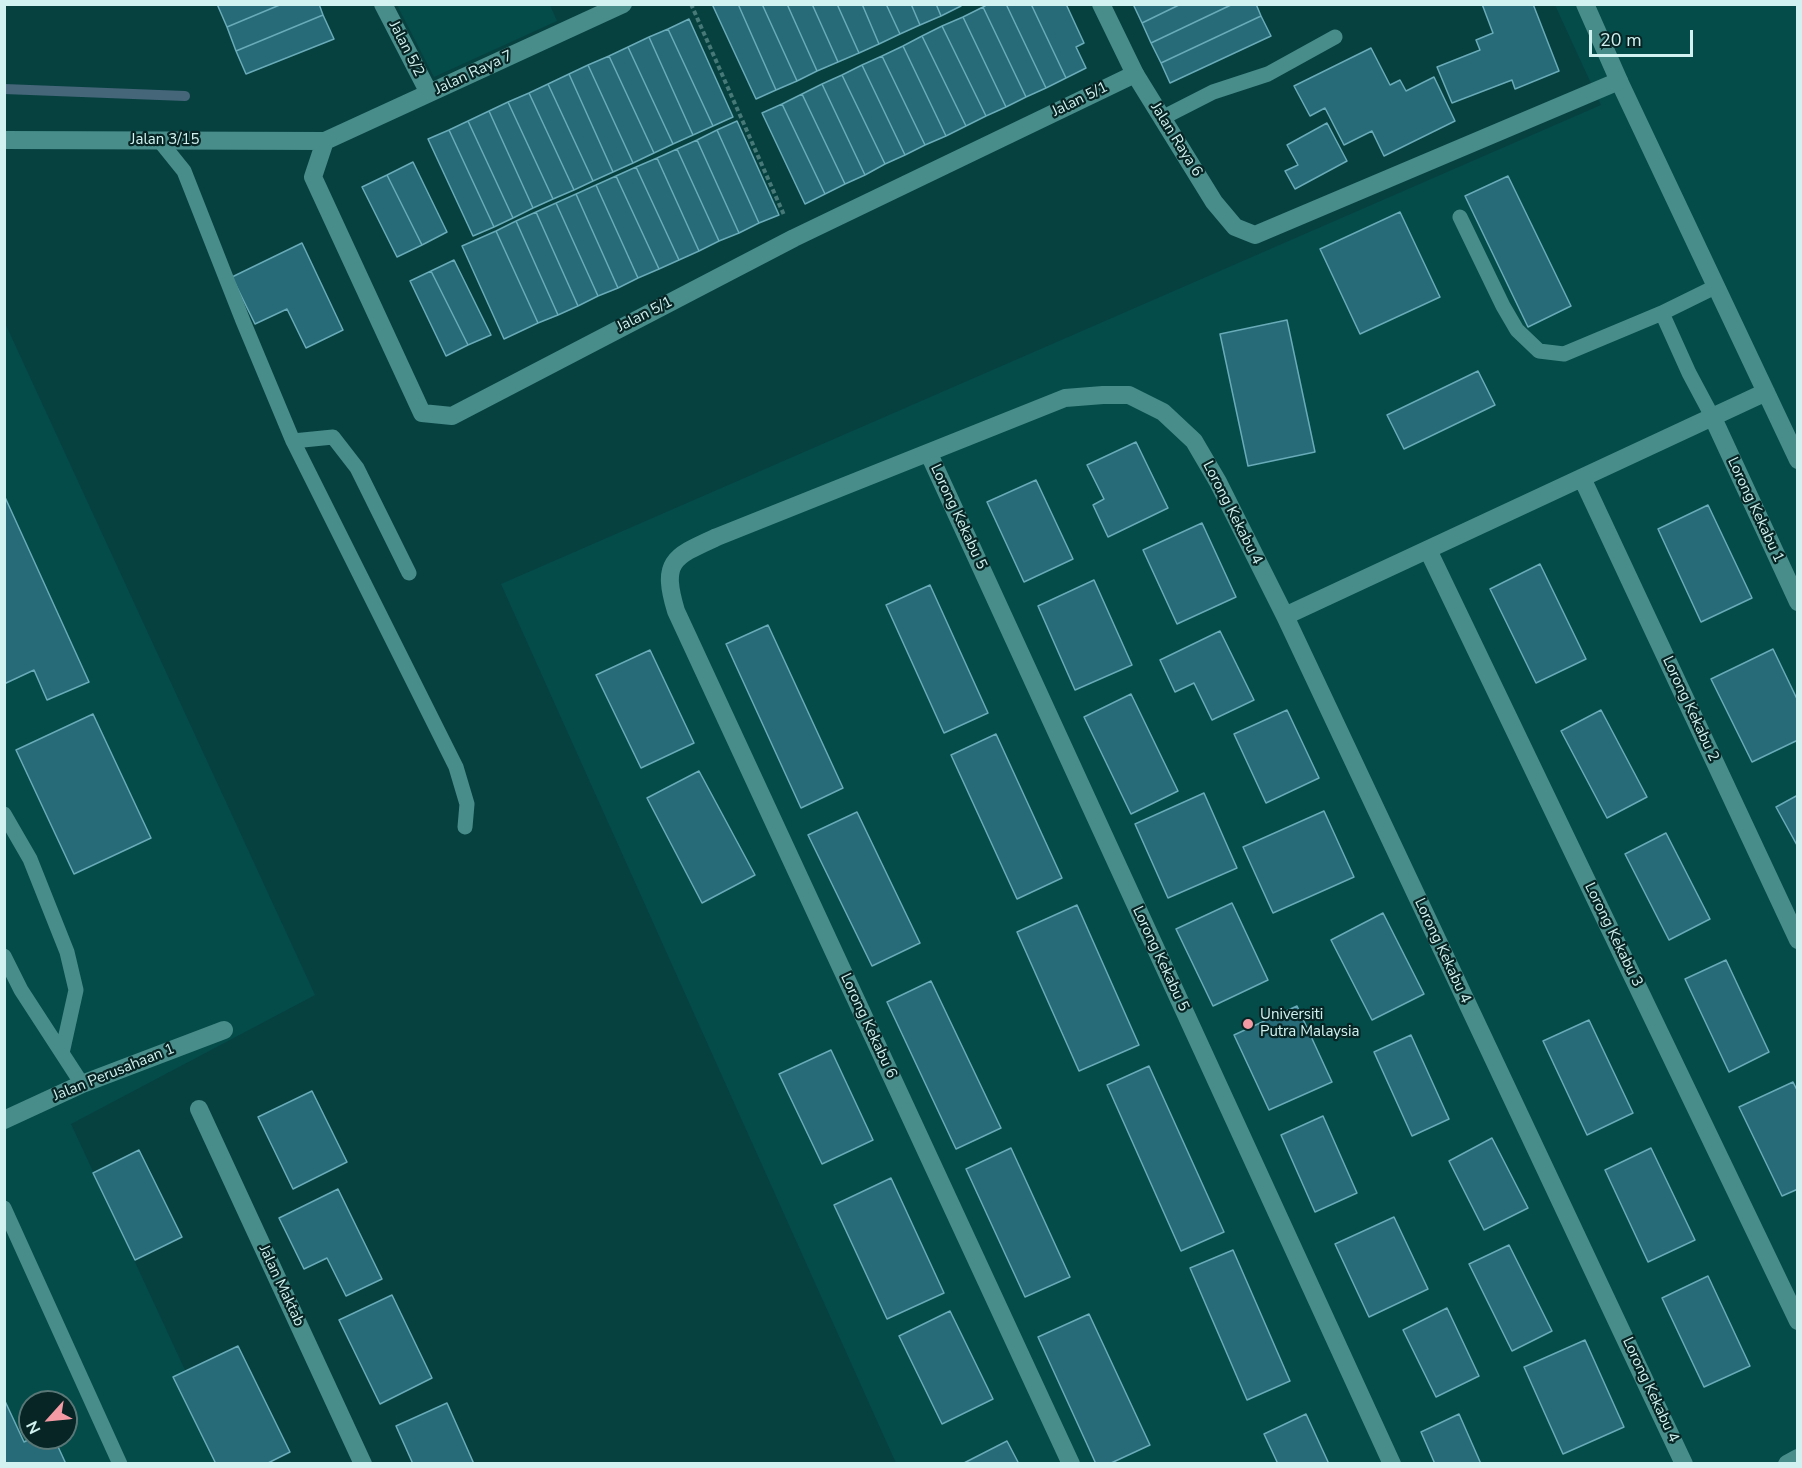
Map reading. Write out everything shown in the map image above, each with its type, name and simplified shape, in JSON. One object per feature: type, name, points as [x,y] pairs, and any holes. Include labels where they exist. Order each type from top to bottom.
[{"type":"street","name":"Jalan 5/2","points":[[383,4],[429,93]]},
{"type":"street","name":"Jalan Raya 7","points":[[325,141],[623,4]]},
{"type":"street","name":"Jalan Raya 6","points":[[1101,4],[1135,74],[1214,202],[1235,227],[1255,235],[1619,81]]},
{"type":"street","points":[[1585,4],[1797,460]]},
{"type":"street","name":"Jalan 5/1","points":[[325,141],[313,177],[422,413],[452,416],[794,238],[1135,74]]},
{"type":"street","name":"Jalan 3/15","points":[[4,140],[325,141]]},
{"type":"street","points":[[1285,616],[1766,392]]},
{"type":"street","name":"Lorong Kekabu 4","points":[[669,587],[671,566],[687,550],[1065,398],[1129,395],[1163,412],[1194,441],[1218,482],[1285,616],[1684,1464]]},
{"type":"street","name":"Lorong Kekabu 1","points":[[1713,418],[1797,602]]},
{"type":"street","name":"Lorong Kekabu 5","points":[[929,454],[1392,1464]]},
{"type":"street","name":"Lorong Kekabu 2","points":[[1581,478],[1797,940]]},
{"type":"street","name":"Lorong Kekabu 3","points":[[1428,550],[1797,1321]]},
{"type":"street","name":"Lorong Kekabu 6","points":[[669,587],[681,622],[1071,1464]]},
{"type":"street","name":"Jalan Perusahaan 1","points":[[4,1120],[82,1084],[224,1030]]},
{"type":"street","name":"Jalan Maktab","points":[[199,1108],[363,1464]]},
{"type":"street","points":[[1787,1464],[1797,1458]]},
{"type":"lane","points":[[1162,118],[1213,92],[1268,74],[1335,37]]},
{"type":"lane","points":[[159,140],[184,171],[293,441],[456,767],[467,804],[465,827]]},
{"type":"lane","points":[[1460,217],[1517,330],[1539,351],[1564,354],[1662,314],[1717,286]]},
{"type":"lane","points":[[1662,314],[1713,418]]},
{"type":"lane","points":[[293,441],[333,437],[357,468],[409,573]]},
{"type":"lane","points":[[4,814],[30,859],[67,952],[76,990],[63,1053]]},
{"type":"lane","points":[[4,956],[21,990],[82,1084]]},
{"type":"lane","points":[[4,1209],[120,1464]]},
{"type":"path","points":[[691,4],[794,238]]},
{"type":"shaded area","points":[[397,5],[550,5],[557,21],[434,77]]},
{"type":"shaded area","name":"Universiti Putra Malaysia","points":[[1555,5],[1797,5],[1797,1463],[896,1463],[501,584],[1601,105]]},
{"type":"shaded area","points":[[4,321],[315,995],[71,1124],[228,1463],[5,1463]]},
{"type":"building","points":[[217,4],[282,4],[227,27]]},
{"type":"building","points":[[282,4],[319,4],[323,15],[236,51],[227,27]]},
{"type":"building","points":[[712,4],[738,4],[776,90],[756,99]]},
{"type":"building","points":[[738,4],[762,4],[797,81],[776,90]]},
{"type":"building","points":[[762,4],[787,4],[817,71],[797,81]]},
{"type":"building","points":[[787,4],[812,4],[838,62],[817,71]]},
{"type":"building","points":[[812,4],[837,4],[859,53],[838,62]]},
{"type":"building","points":[[837,4],[862,4],[879,44],[859,53]]},
{"type":"building","points":[[862,4],[886,4],[900,34],[879,44]]},
{"type":"building","points":[[886,4],[911,4],[920,25],[900,34]]},
{"type":"building","points":[[911,4],[936,4],[941,16],[920,25]]},
{"type":"building","points":[[936,4],[960,4],[961,6],[941,16]]},
{"type":"building","points":[[988,4],[1006,4],[1046,88],[1026,97],[983,7]]},
{"type":"building","points":[[1006,4],[1031,4],[1066,78],[1046,88]]},
{"type":"building","points":[[1031,4],[1066,4],[1084,43],[1076,47],[1086,68],[1066,78]]},
{"type":"building","points":[[1133,4],[1181,4],[1142,23]]},
{"type":"building","points":[[1181,4],[1233,4],[1151,43],[1142,23]]},
{"type":"building","points":[[1233,4],[1256,4],[1261,16],[1161,63],[1151,43]]},
{"type":"building","points":[[1482,4],[1533,4],[1559,71],[1515,89],[1512,80],[1452,103],[1437,67],[1480,50],[1476,40],[1493,33]]},
{"type":"building","points":[[983,7],[1026,97],[1006,107],[963,17]]},
{"type":"building","points":[[323,15],[334,39],[246,74],[236,51]]},
{"type":"building","points":[[1261,16],[1271,36],[1170,83],[1161,63]]},
{"type":"building","points":[[963,17],[1006,107],[986,116],[942,26]]},
{"type":"building","points":[[689,19],[733,117],[713,126],[668,29]]},
{"type":"building","points":[[942,26],[986,116],[966,126],[922,36]]},
{"type":"building","points":[[668,29],[713,126],[693,135],[649,37]]},
{"type":"building","points":[[922,36],[966,126],[946,136],[903,46]]},
{"type":"building","points":[[649,37],[693,135],[673,144],[628,47]]},
{"type":"building","points":[[903,46],[946,136],[925,145],[882,56]]},
{"type":"building","points":[[628,47],[673,144],[654,153],[609,56]]},
{"type":"building","points":[[1371,48],[1390,85],[1400,80],[1406,91],[1434,77],[1455,121],[1384,156],[1372,131],[1344,145],[1325,108],[1310,116],[1294,86]]},
{"type":"building","points":[[609,56],[654,153],[633,163],[588,65]]},
{"type":"building","points":[[882,56],[925,145],[905,155],[862,65]]},
{"type":"building","points":[[588,65],[633,163],[613,172],[569,74]]},
{"type":"building","points":[[862,65],[905,155],[885,164],[842,75]]},
{"type":"building","points":[[569,74],[613,172],[593,181],[548,84]]},
{"type":"building","points":[[842,75],[885,164],[865,175],[822,84]]},
{"type":"building","points":[[548,84],[593,181],[574,190],[529,93]]},
{"type":"building","points":[[822,84],[865,175],[845,184],[802,94]]},
{"type":"building","points":[[529,93],[574,190],[553,199],[508,102]]},
{"type":"building","points":[[802,94],[845,184],[825,194],[782,104]]},
{"type":"building","points":[[508,102],[553,199],[533,208],[489,111]]},
{"type":"building","points":[[782,104],[825,194],[805,204],[762,113]]},
{"type":"building","points":[[489,111],[533,208],[513,218],[468,121]]},
{"type":"building","points":[[468,121],[513,218],[494,227],[449,130]]},
{"type":"building","points":[[737,121],[779,215],[759,223],[717,130]]},
{"type":"building","points":[[1327,123],[1347,161],[1295,189],[1285,171],[1298,165],[1287,145]]},
{"type":"building","points":[[449,130],[494,227],[473,236],[428,139]]},
{"type":"building","points":[[717,130],[759,223],[739,233],[697,140]]},
{"type":"building","points":[[697,140],[739,233],[719,241],[677,149]]},
{"type":"building","points":[[677,149],[719,241],[699,251],[657,158]]},
{"type":"building","points":[[657,158],[699,251],[679,260],[636,167]]},
{"type":"building","points":[[413,162],[447,232],[422,245],[387,175]]},
{"type":"building","points":[[636,167],[679,260],[659,269],[616,176]]},
{"type":"building","points":[[387,175],[422,245],[397,257],[362,187]]},
{"type":"building","points":[[616,176],[659,269],[638,278],[596,185]]},
{"type":"building","points":[[1508,176],[1571,306],[1528,327],[1465,196]]},
{"type":"building","points":[[596,185],[638,278],[618,288],[576,194]]},
{"type":"building","points":[[576,194],[618,288],[598,296],[556,203]]},
{"type":"building","points":[[556,203],[598,296],[578,306],[536,212]]},
{"type":"building","points":[[536,212],[578,306],[558,315],[516,221]]},
{"type":"building","points":[[1400,212],[1440,297],[1360,334],[1320,249]]},
{"type":"building","points":[[516,221],[558,315],[538,323],[496,231]]},
{"type":"building","points":[[496,231],[538,323],[504,339],[462,246]]},
{"type":"building","points":[[302,243],[343,330],[306,348],[287,309],[255,324],[232,277]]},
{"type":"building","points":[[454,260],[491,335],[468,345],[431,271]]},
{"type":"building","points":[[431,271],[468,345],[446,356],[410,281]]},
{"type":"building","points":[[1287,320],[1315,452],[1248,466],[1220,334]]},
{"type":"building","points":[[1478,371],[1495,405],[1404,449],[1387,415]]},
{"type":"building","points":[[1136,442],[1168,508],[1108,537],[1093,505],[1104,499],[1087,465]]},
{"type":"building","points":[[1036,480],[1073,559],[1024,582],[987,502]]},
{"type":"building","points":[[4,495],[89,682],[47,700],[34,670],[4,684]]},
{"type":"building","points":[[1708,505],[1752,598],[1701,622],[1658,529]]},
{"type":"building","points":[[1202,523],[1236,597],[1177,624],[1143,550]]},
{"type":"building","points":[[1540,564],[1586,659],[1536,683],[1490,589]]},
{"type":"building","points":[[1094,580],[1132,665],[1075,690],[1038,606]]},
{"type":"building","points":[[930,585],[988,713],[944,733],[886,605]]},
{"type":"building","points":[[768,625],[843,788],[801,808],[726,644]]},
{"type":"building","points":[[1220,631],[1254,700],[1212,720],[1194,683],[1175,692],[1160,660]]},
{"type":"building","points":[[1773,649],[1798,701],[1798,740],[1752,762],[1711,679]]},
{"type":"building","points":[[650,650],[694,743],[641,768],[596,675]]},
{"type":"building","points":[[1131,694],[1178,791],[1131,814],[1084,717]]},
{"type":"building","points":[[1287,710],[1319,778],[1266,803],[1234,734]]},
{"type":"building","points":[[1601,710],[1647,797],[1607,818],[1561,731]]},
{"type":"building","points":[[93,714],[151,838],[74,874],[16,750]]},
{"type":"building","points":[[996,734],[1062,878],[1017,899],[951,755]]},
{"type":"building","points":[[699,771],[755,875],[702,903],[647,798]]},
{"type":"building","points":[[1204,793],[1237,868],[1168,898],[1135,824]]},
{"type":"building","points":[[1798,795],[1798,847],[1776,807]]},
{"type":"building","points":[[1324,811],[1354,877],[1273,913],[1243,847]]},
{"type":"building","points":[[857,812],[920,943],[872,966],[808,835]]},
{"type":"building","points":[[1666,833],[1710,919],[1669,940],[1625,854]]},
{"type":"building","points":[[1232,903],[1268,980],[1213,1006],[1176,929]]},
{"type":"building","points":[[1077,905],[1139,1045],[1079,1071],[1017,932]]},
{"type":"building","points":[[1383,913],[1424,994],[1372,1020],[1331,940]]},
{"type":"building","points":[[1726,960],[1769,1052],[1729,1072],[1685,979]]},
{"type":"building","points":[[931,981],[1001,1128],[956,1149],[887,1002]]},
{"type":"building","points":[[1297,1006],[1332,1082],[1269,1110],[1234,1035]]},
{"type":"building","points":[[1589,1020],[1633,1113],[1587,1135],[1543,1041]]},
{"type":"building","points":[[1411,1035],[1449,1119],[1412,1136],[1374,1052]]},
{"type":"building","points":[[831,1050],[873,1140],[822,1164],[779,1074]]},
{"type":"building","points":[[1149,1066],[1224,1232],[1181,1251],[1107,1085]]},
{"type":"building","points":[[1793,1082],[1798,1092],[1798,1189],[1782,1196],[1739,1107]]},
{"type":"building","points":[[312,1091],[347,1162],[293,1189],[258,1117]]},
{"type":"building","points":[[1323,1116],[1357,1193],[1315,1212],[1281,1135]]},
{"type":"building","points":[[1492,1138],[1528,1208],[1484,1230],[1449,1161]]},
{"type":"building","points":[[1011,1148],[1070,1277],[1025,1297],[966,1169]]},
{"type":"building","points":[[1651,1148],[1695,1240],[1648,1262],[1605,1170]]},
{"type":"building","points":[[139,1150],[182,1237],[135,1260],[93,1173]]},
{"type":"building","points":[[891,1178],[944,1293],[887,1319],[834,1205]]},
{"type":"building","points":[[338,1189],[382,1279],[346,1296],[327,1258],[304,1269],[279,1218]]},
{"type":"building","points":[[1394,1217],[1428,1289],[1369,1317],[1335,1244]]},
{"type":"building","points":[[1509,1245],[1552,1331],[1512,1351],[1469,1264]]},
{"type":"building","points":[[1233,1250],[1290,1381],[1247,1400],[1190,1268]]},
{"type":"building","points":[[1708,1276],[1750,1366],[1704,1387],[1662,1298]]},
{"type":"building","points":[[392,1295],[432,1378],[380,1404],[339,1320]]},
{"type":"building","points":[[1447,1308],[1479,1376],[1436,1397],[1403,1330]]},
{"type":"building","points":[[950,1311],[993,1399],[942,1424],[899,1336]]},
{"type":"building","points":[[1089,1314],[1150,1445],[1109,1464],[1096,1464],[1038,1337]]},
{"type":"building","points":[[1585,1340],[1624,1427],[1563,1454],[1524,1367]]},
{"type":"building","points":[[238,1346],[290,1452],[266,1464],[216,1464],[173,1377]]},
{"type":"building","points":[[4,1399],[18,1429],[18,1450],[60,1450],[66,1464],[4,1464]]},
{"type":"building","points":[[447,1403],[474,1464],[413,1464],[396,1426]]},
{"type":"building","points":[[1306,1414],[1329,1464],[1278,1464],[1264,1434]]},
{"type":"building","points":[[1459,1414],[1481,1464],[1435,1464],[1421,1432]]},
{"type":"building","points":[[1007,1441],[1019,1464],[962,1464]]},
{"type":"waterway","points":[[4,89],[185,96]]},
{"type":"place","name":"Universiti Putra Malaysia","points":[[1248,1024]]}]
